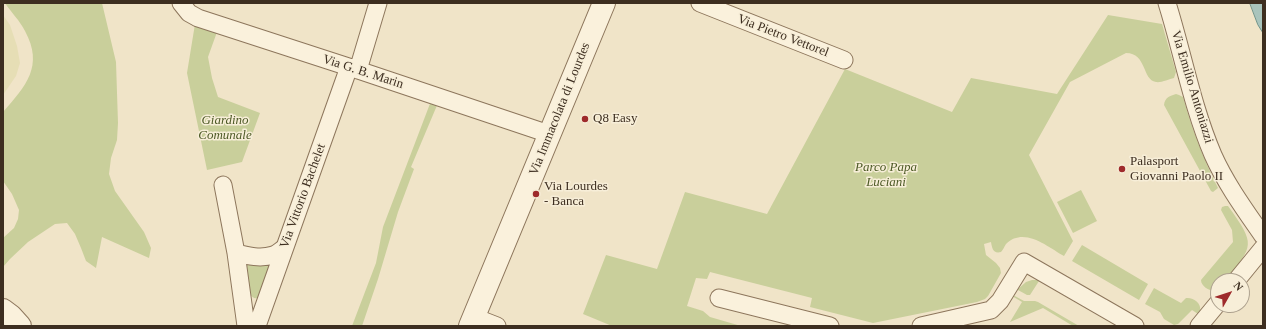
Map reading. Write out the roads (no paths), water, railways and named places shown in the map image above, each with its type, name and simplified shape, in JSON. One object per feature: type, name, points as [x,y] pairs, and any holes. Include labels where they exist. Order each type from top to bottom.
[{"type":"street","name":"Via G. B. Marin","points":[[181,3],[189,13],[198,18],[354,68],[550,134]]},
{"type":"street","name":"Via Vittorio Bachelet","points":[[257,326],[284,248],[378,3]]},
{"type":"street","name":"Via Immacolata di Lourdes","points":[[472,322],[604,3]]},
{"type":"street","name":"Via Pietro Vettorel","points":[[700,3],[844,60]]},
{"type":"street","name":"Via Emilio Antoniazzi","points":[[1167,3],[1194,101],[1213,155],[1232,190],[1263,236]]},
{"type":"street","points":[[223,185],[236,253],[246,326]]},
{"type":"street","points":[[236,253],[260,257],[273,255],[284,248]]},
{"type":"street","points":[[1243,273],[1263,248]]},
{"type":"street","points":[[920,326],[991,310],[1000,301],[1024,262],[1134,326]]},
{"type":"street","points":[[719,298],[830,326]]},
{"type":"street","points":[[3,310],[20,326]]},
{"type":"street","points":[[1198,326],[1210,312]]},
{"type":"street","points":[[472,322],[497,326]]},
{"type":"water","points":[[1250,3],[1263,3],[1263,33],[1258,25]]},
{"type":"place","name":"Q8 Easy","points":[[585,119]]},
{"type":"place","name":"Palasport Giovanni Paolo II","points":[[1122,169]]},
{"type":"place","name":"Via Lourdes - Banca","points":[[536,194]]},
{"type":"park label","name":"Giardino Comunale","points":[[225,128]]},
{"type":"park label","name":"Parco Papa Luciani","points":[[886,176]]}]
